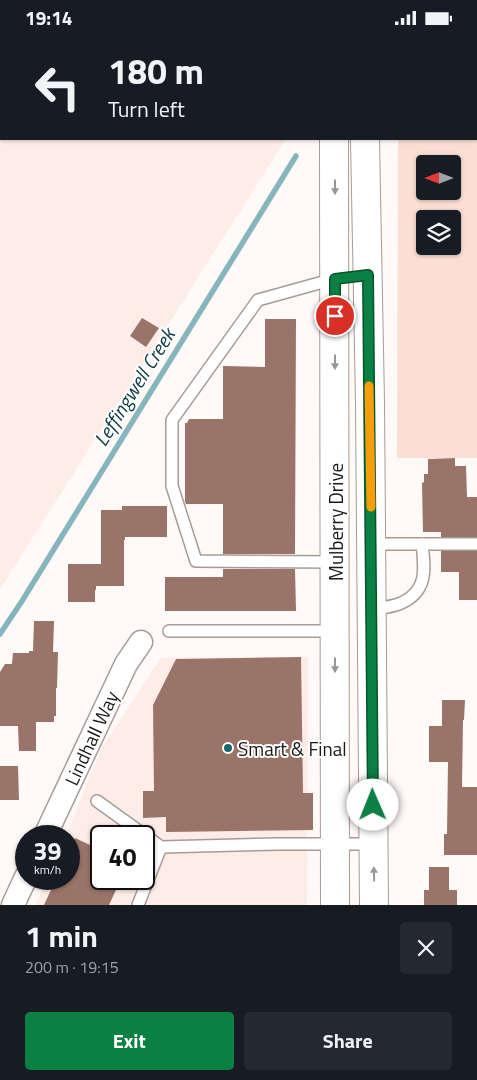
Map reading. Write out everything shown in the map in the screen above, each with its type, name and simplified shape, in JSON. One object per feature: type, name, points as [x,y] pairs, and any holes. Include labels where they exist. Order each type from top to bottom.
[{"type":"street","name":"Mulberry Drive","points":[[334,140],[335,905]]},
{"type":"street","name":"Mulberry Drive","points":[[365,140],[374,905]]},
{"type":"street","points":[[335,279],[368,275]]},
{"type":"street","name":"Lindhall Way","points":[[50,825],[126,664],[141,642]]},
{"type":"street","points":[[13,905],[20,890]]},
{"type":"lane","points":[[335,279],[258,300],[172,420],[172,486],[196,561],[335,562]]},
{"type":"lane","points":[[371,543],[477,544]]},
{"type":"lane","points":[[371,610],[398,605],[412,597],[420,586],[424,574],[422,543]]},
{"type":"lane","points":[[169,631],[335,631]]},
{"type":"lane","points":[[97,801],[161,847],[373,844]]},
{"type":"lane","points":[[138,905],[161,847]]},
{"type":"shaded area","points":[[0,140],[285,140],[0,589]]},
{"type":"shaded area","points":[[398,140],[477,140],[477,458],[397,458]]},
{"type":"shaded area","points":[[308,657],[307,905],[35,905],[42,890],[80,890],[80,825],[70,825],[101,749],[161,658]]},
{"type":"building","points":[[142,318],[159,328],[146,347],[130,336]]},
{"type":"building","points":[[265,319],[296,319],[295,554],[223,554],[223,504],[186,504],[185,502],[185,423],[189,419],[223,419],[223,366],[265,367]]},
{"type":"building","points":[[455,458],[455,466],[466,466],[467,497],[477,497],[477,537],[441,537],[441,532],[423,532],[422,483],[424,482],[424,474],[428,474],[428,459]]},
{"type":"building","points":[[122,506],[167,506],[167,537],[125,537],[124,586],[96,586],[95,602],[68,602],[68,564],[101,564],[101,510],[122,510]]},
{"type":"building","points":[[441,551],[477,551],[477,600],[459,600],[459,572],[441,572]]},
{"type":"building","points":[[223,569],[295,569],[296,611],[165,611],[165,577],[223,577]]},
{"type":"building","points":[[34,621],[54,621],[53,652],[58,652],[56,716],[54,716],[54,722],[36,722],[36,751],[19,751],[18,726],[0,726],[0,672],[5,664],[12,664],[13,653],[29,653],[29,651],[33,651]]},
{"type":"building","name":"Smart & Final","points":[[301,657],[303,793],[313,793],[313,830],[166,832],[166,817],[143,818],[143,791],[154,791],[153,705],[176,659]]},
{"type":"building","points":[[442,700],[465,700],[462,787],[477,787],[477,855],[444,855],[444,834],[447,834],[448,762],[429,762],[429,726],[442,726]]},
{"type":"building","points":[[0,766],[18,766],[19,800],[0,800]]},
{"type":"building","points":[[80,840],[90,845],[90,890],[116,890],[109,905],[44,905],[51,890],[80,890]]},
{"type":"building","points":[[429,867],[449,867],[449,890],[457,890],[457,905],[424,905],[424,890],[429,890]]},
{"type":"waterway","name":"Leffingwell Creek","points":[[0,634],[296,156]]},
{"type":"slow traffic","points":[[369,386],[371,507]]},
{"type":"place","name":"Smart & Final","points":[[228,748]]},
{"type":"route","points":[[335,316],[335,279],[368,275],[373,805]]}]
